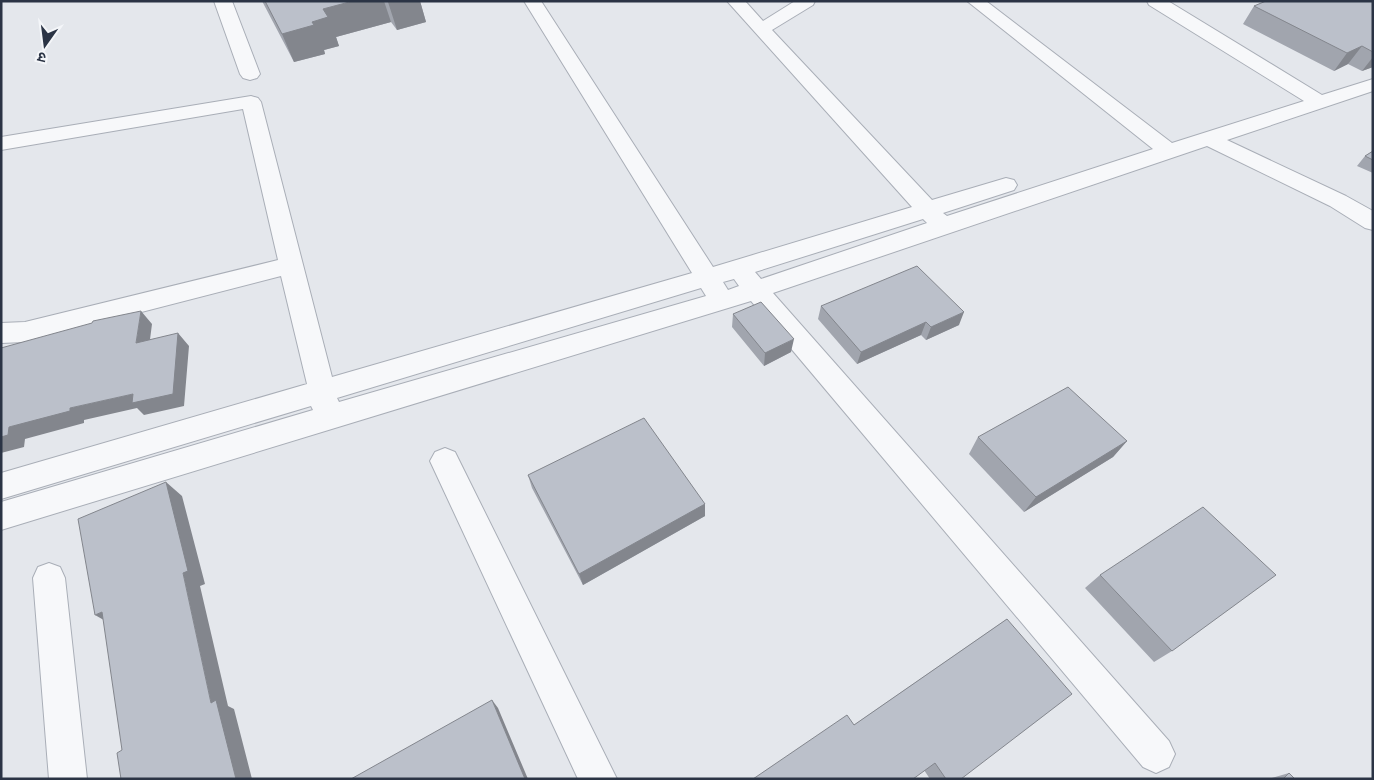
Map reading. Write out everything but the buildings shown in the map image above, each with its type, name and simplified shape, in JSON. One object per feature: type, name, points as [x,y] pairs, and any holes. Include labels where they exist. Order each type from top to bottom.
[{"type":"street","points":[[223,1],[250,74]]},
{"type":"street","points":[[532,1],[722,301]]},
{"type":"street","points":[[736,1],[936,218]]},
{"type":"street","points":[[762,29],[807,1]]},
{"type":"street","points":[[975,1],[1160,144],[1208,138],[1373,69]]},
{"type":"street","points":[[1155,1],[1310,96]]},
{"type":"street","points":[[1,486],[707,278],[746,279],[1160,144],[1220,115],[1373,85]]},
{"type":"street","points":[[1,144],[252,102],[328,417]]},
{"type":"street","points":[[1208,138],[1338,201],[1373,222]]},
{"type":"street","points":[[1,333],[24,332],[291,265]]},
{"type":"street","points":[[1,516],[722,301],[746,279]]},
{"type":"street","points":[[746,279],[1156,754]]},
{"type":"street","points":[[445,461],[598,779]]},
{"type":"street","points":[[49,578],[68,779]]}]
